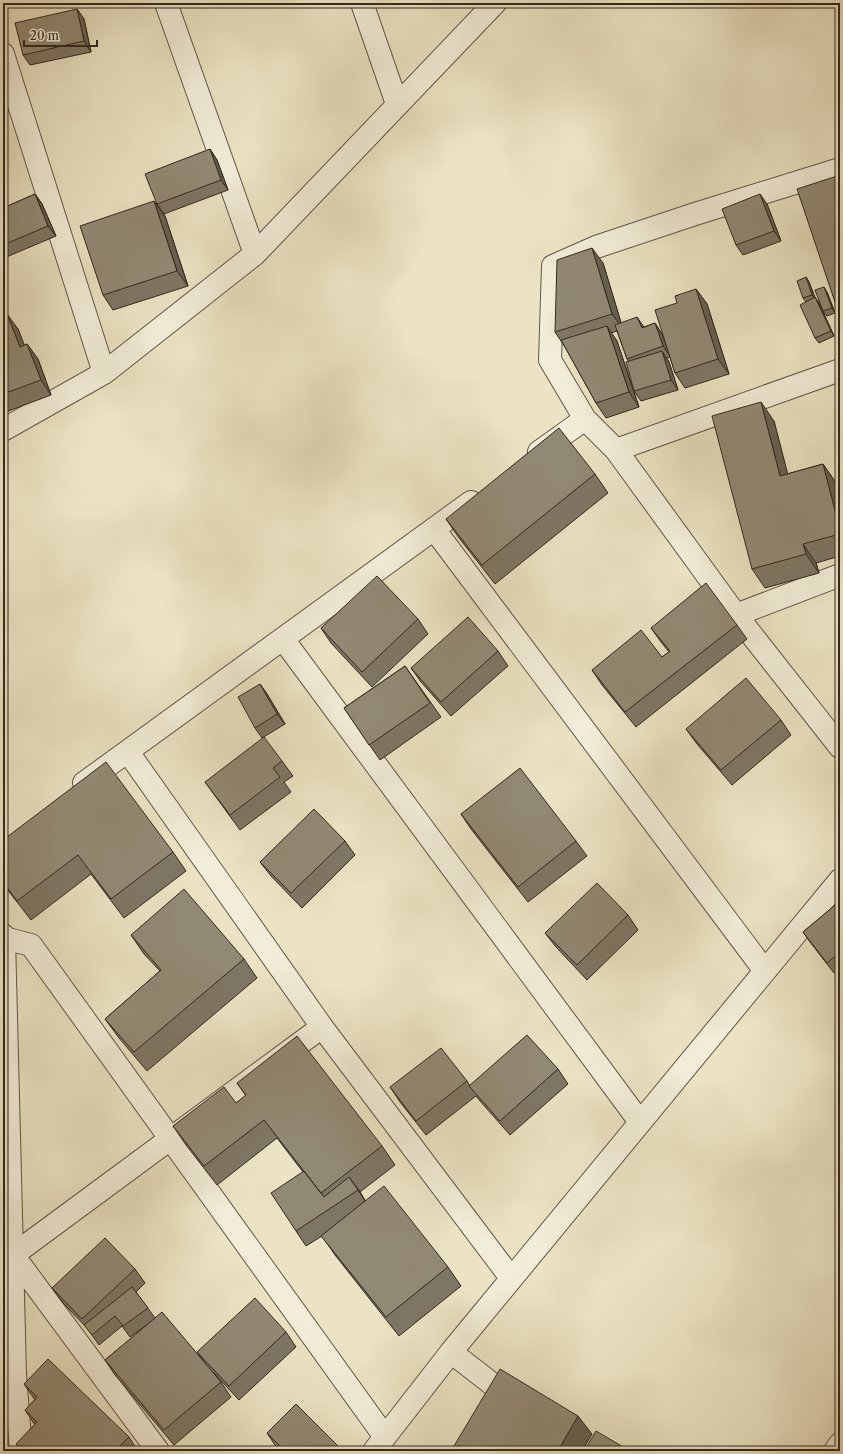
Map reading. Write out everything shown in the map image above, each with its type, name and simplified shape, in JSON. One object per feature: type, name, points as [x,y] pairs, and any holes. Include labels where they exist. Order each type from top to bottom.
[{"type":"street","points":[[166,3],[255,254]]},
{"type":"street","points":[[362,3],[397,104]]},
{"type":"street","points":[[3,430],[104,373],[255,254],[495,3]]},
{"type":"street","points":[[3,54],[104,373]]},
{"type":"street","points":[[840,169],[695,214],[596,247],[554,266],[550,360],[585,419],[616,450],[736,615],[840,747]]},
{"type":"street","points":[[616,450],[840,370]]},
{"type":"street","points":[[522,465],[585,419]]},
{"type":"street","points":[[65,797],[484,492]]},
{"type":"street","points":[[434,529],[765,971]]},
{"type":"street","points":[[736,615],[840,575]]},
{"type":"street","points":[[283,639],[640,1122]]},
{"type":"street","points":[[128,752],[322,1027],[511,1278]]},
{"type":"street","points":[[21,1451],[9,1378],[13,1255],[4,937],[31,945],[170,1139],[379,1444],[511,1278],[840,880]]},
{"type":"street","points":[[13,1255],[322,1027]]},
{"type":"street","points":[[13,1255],[158,1451]]},
{"type":"street","points":[[451,1352],[496,1387],[531,1407]]},
{"type":"street","points":[[835,1451],[840,1444]]},
{"type":"building","points":[[77,9],[84,41],[23,55],[15,23]]},
{"type":"building","points":[[210,149],[221,180],[157,204],[145,174]]},
{"type":"building","points":[[840,175],[840,317],[797,189]]},
{"type":"building","points":[[35,194],[48,226],[3,245],[3,208]]},
{"type":"building","points":[[760,194],[774,231],[736,245],[722,209]]},
{"type":"building","points":[[154,201],[177,271],[103,295],[80,226]]},
{"type":"building","points":[[592,248],[612,314],[555,332],[557,260]]},
{"type":"building","points":[[806,277],[812,295],[803,298],[797,281]]},
{"type":"building","points":[[824,287],[832,308],[823,311],[815,290]]},
{"type":"building","points":[[696,289],[718,359],[675,373],[655,310],[677,303],[675,296]]},
{"type":"building","points":[[815,297],[831,331],[815,338],[800,305]]},
{"type":"building","points":[[7,314],[20,347],[27,344],[41,380],[3,394],[3,316]]},
{"type":"building","points":[[637,317],[642,328],[655,323],[663,346],[627,359],[615,325]]},
{"type":"building","points":[[607,326],[629,392],[596,403],[561,340]]},
{"type":"building","points":[[662,351],[671,380],[634,391],[626,362]]},
{"type":"building","points":[[761,402],[780,476],[823,464],[840,534],[803,544],[806,554],[752,569],[712,416]]},
{"type":"building","points":[[559,428],[595,474],[482,565],[446,519]]},
{"type":"building","points":[[377,576],[418,619],[362,672],[321,628]]},
{"type":"building","points":[[706,583],[737,625],[625,712],[592,670],[641,630],[662,657],[670,651],[651,628]]},
{"type":"building","points":[[468,617],[498,651],[441,702],[411,668]]},
{"type":"building","points":[[405,666],[430,703],[369,745],[344,708]]},
{"type":"building","points":[[746,678],[781,720],[721,770],[686,729]]},
{"type":"building","points":[[260,684],[277,714],[255,728],[238,697]]},
{"type":"building","points":[[264,737],[282,761],[273,768],[280,777],[230,815],[205,782]]},
{"type":"building","points":[[106,762],[173,852],[111,899],[78,855],[17,901],[3,882],[3,840]]},
{"type":"building","points":[[520,768],[576,841],[518,887],[461,814]]},
{"type":"building","points":[[314,809],[345,841],[291,893],[260,862]]},
{"type":"building","points":[[597,883],[628,915],[577,965],[545,933]]},
{"type":"building","points":[[184,889],[244,959],[134,1052],[105,1019],[161,970],[131,935]]},
{"type":"building","points":[[840,901],[840,952],[827,963],[803,932]]},
{"type":"building","points":[[527,1035],[558,1069],[500,1121],[469,1086]]},
{"type":"building","points":[[297,1036],[382,1146],[321,1193],[264,1120],[204,1166],[173,1126],[224,1087],[236,1103],[246,1095],[237,1083]]},
{"type":"building","points":[[441,1048],[467,1081],[416,1121],[390,1087]]},
{"type":"building","points":[[304,1171],[324,1197],[349,1177],[358,1190],[296,1231],[271,1193]]},
{"type":"building","points":[[384,1186],[448,1267],[386,1317],[321,1236]]},
{"type":"building","points":[[105,1238],[135,1269],[82,1319],[52,1288]]},
{"type":"building","points":[[132,1287],[148,1308],[123,1326],[115,1316],[92,1335],[84,1325]]},
{"type":"building","points":[[255,1298],[286,1332],[229,1386],[197,1352]]},
{"type":"building","points":[[162,1312],[221,1382],[164,1430],[105,1360]]},
{"type":"building","points":[[48,1359],[129,1437],[115,1451],[23,1451],[16,1444],[37,1422],[25,1410],[37,1397],[24,1384]]},
{"type":"building","points":[[500,1369],[578,1416],[560,1447],[558,1446],[555,1451],[451,1451]]},
{"type":"building","points":[[296,1404],[343,1451],[285,1451],[267,1433]]},
{"type":"building","points":[[596,1431],[625,1448],[629,1451],[584,1451]]}]
